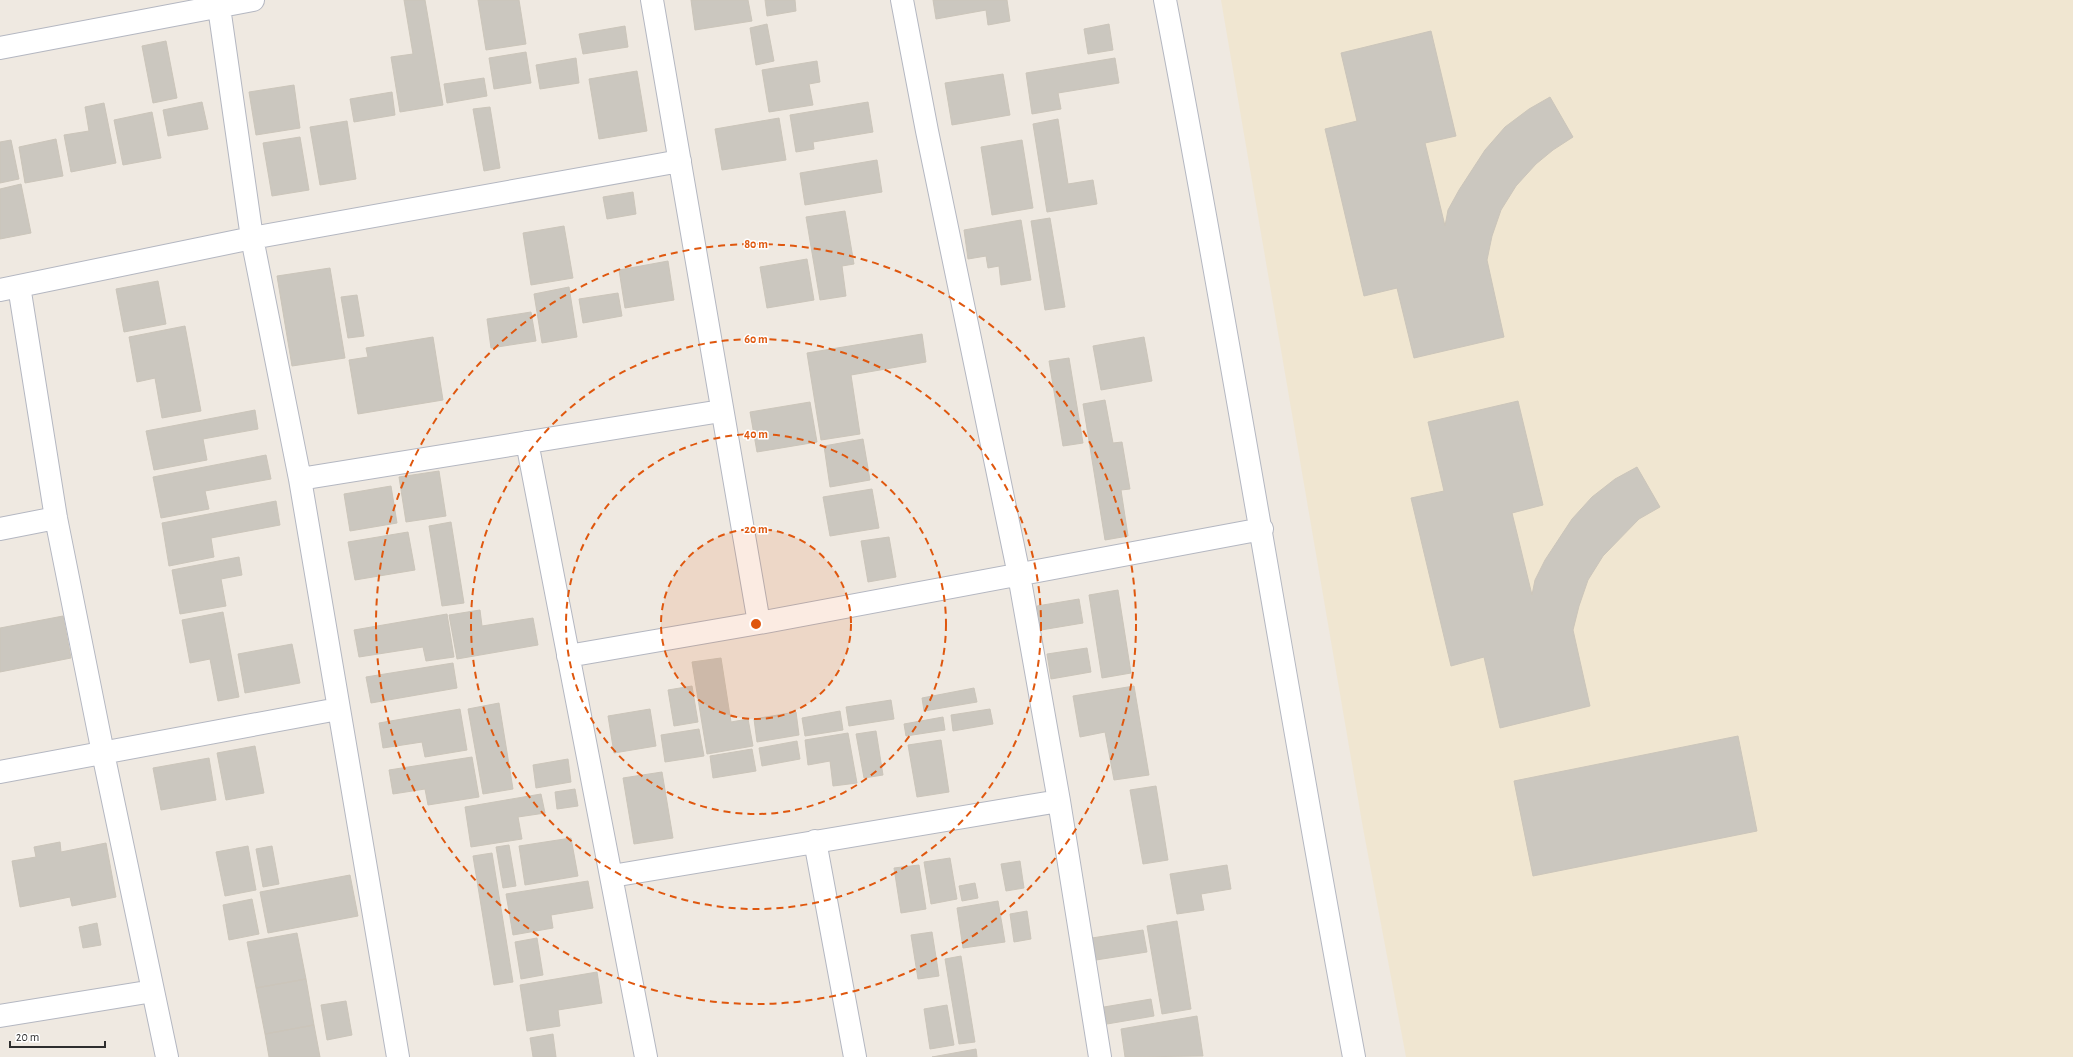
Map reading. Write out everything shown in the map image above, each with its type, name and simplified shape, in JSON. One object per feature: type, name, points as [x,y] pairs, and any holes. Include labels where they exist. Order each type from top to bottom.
[{"type":"street","points":[[0,48],[253,0]]},
{"type":"street","points":[[652,0],[721,411],[759,623]]},
{"type":"street","points":[[902,0],[927,131],[1019,575],[1059,801],[1100,1057]]},
{"type":"street","points":[[1165,0],[1202,192],[1262,530],[1329,924],[1354,1057]]},
{"type":"street","points":[[220,7],[252,238],[300,479],[398,1057]]},
{"type":"street","points":[[167,1057],[102,753],[10,288],[252,238],[680,161]]},
{"type":"street","points":[[300,479],[721,411]]},
{"type":"street","points":[[527,442],[646,1057]]},
{"type":"street","points":[[0,529],[56,518]]},
{"type":"street","points":[[568,656],[759,623],[1262,530]]},
{"type":"street","points":[[0,772],[338,709]]},
{"type":"street","points":[[612,876],[1059,801]]},
{"type":"street","points":[[815,842],[855,1057]]},
{"type":"street","points":[[0,1016],[153,990]]},
{"type":"shaded area","points":[[1221,0],[2073,0],[2073,1057],[1406,1057],[1363,828]]},
{"type":"building","points":[[404,0],[425,0],[443,105],[400,112],[391,57],[413,54]]},
{"type":"building","points":[[478,0],[519,0],[526,44],[486,50]]},
{"type":"building","points":[[691,0],[748,0],[752,21],[695,30]]},
{"type":"building","points":[[765,0],[795,0],[796,11],[767,16]]},
{"type":"building","points":[[933,0],[1007,0],[1010,21],[988,25],[986,10],[936,19]]},
{"type":"building","points":[[767,24],[774,61],[756,65],[750,28]]},
{"type":"building","points":[[1109,24],[1113,50],[1088,54],[1084,29]]},
{"type":"building","points":[[625,26],[628,47],[583,54],[579,34]]},
{"type":"building","points":[[1431,31],[1456,136],[1425,143],[1445,226],[1448,210],[1485,150],[1505,127],[1529,109],[1550,97],[1573,137],[1553,150],[1536,164],[1516,186],[1501,210],[1492,236],[1487,260],[1504,337],[1414,358],[1397,288],[1364,296],[1325,129],[1357,121],[1341,53]]},
{"type":"building","points":[[166,41],[177,98],[153,103],[142,46]]},
{"type":"building","points":[[526,52],[531,83],[494,89],[489,58]]},
{"type":"building","points":[[576,58],[579,83],[540,89],[536,65]]},
{"type":"building","points":[[1115,58],[1119,83],[1058,93],[1061,109],[1032,114],[1026,73]]},
{"type":"building","points":[[817,61],[820,82],[809,84],[813,105],[769,112],[762,70]]},
{"type":"building","points":[[637,71],[647,131],[599,139],[589,79]]},
{"type":"building","points":[[1003,74],[1010,115],[952,125],[945,83]]},
{"type":"building","points":[[484,78],[487,96],[447,103],[444,84]]},
{"type":"building","points":[[294,85],[300,128],[256,135],[249,92]]},
{"type":"building","points":[[392,92],[395,115],[354,122],[350,99]]},
{"type":"building","points":[[202,102],[208,129],[168,136],[163,110]]},
{"type":"building","points":[[868,102],[873,132],[813,142],[814,149],[796,152],[790,115]]},
{"type":"building","points":[[104,103],[116,163],[71,172],[64,135],[89,131],[85,107]]},
{"type":"building","points":[[490,107],[500,168],[484,171],[473,109]]},
{"type":"building","points":[[152,112],[161,158],[123,165],[114,120]]},
{"type":"building","points":[[779,118],[786,160],[722,170],[715,129]]},
{"type":"building","points":[[1058,119],[1068,184],[1093,180],[1097,204],[1047,212],[1033,124]]},
{"type":"building","points":[[347,121],[356,179],[320,185],[310,127]]},
{"type":"building","points":[[300,137],[309,190],[272,196],[263,143]]},
{"type":"building","points":[[56,139],[63,176],[25,183],[19,147]]},
{"type":"building","points":[[11,140],[19,179],[0,183],[0,142]]},
{"type":"building","points":[[1022,140],[1033,208],[992,215],[981,147]]},
{"type":"building","points":[[877,160],[882,192],[805,205],[800,173]]},
{"type":"building","points":[[21,184],[31,233],[0,239],[0,189]]},
{"type":"building","points":[[633,192],[636,214],[607,219],[603,197]]},
{"type":"building","points":[[845,211],[854,264],[842,266],[846,296],[820,300],[806,217]]},
{"type":"building","points":[[1050,218],[1065,307],[1045,310],[1031,221]]},
{"type":"building","points":[[1021,220],[1031,280],[1001,285],[999,266],[988,268],[986,256],[968,259],[964,230]]},
{"type":"building","points":[[564,226],[573,278],[531,285],[523,233]]},
{"type":"building","points":[[807,259],[814,300],[767,308],[760,267]]},
{"type":"building","points":[[668,261],[674,300],[625,308],[619,270]]},
{"type":"building","points":[[330,268],[345,358],[292,366],[277,276]]},
{"type":"building","points":[[158,281],[166,324],[124,332],[116,289]]},
{"type":"building","points":[[569,287],[577,337],[542,343],[534,294]]},
{"type":"building","points":[[618,293],[622,316],[583,323],[579,299]]},
{"type":"building","points":[[357,295],[364,336],[348,338],[341,297]]},
{"type":"building","points":[[531,312],[536,341],[491,348],[487,319]]},
{"type":"building","points":[[185,326],[201,411],[162,418],[155,378],[137,382],[129,337]]},
{"type":"building","points":[[922,334],[926,362],[851,375],[860,434],[821,440],[807,353]]},
{"type":"building","points":[[433,337],[443,400],[358,414],[349,360],[368,357],[366,348]]},
{"type":"building","points":[[1144,337],[1152,381],[1101,390],[1093,346]]},
{"type":"building","points":[[1069,358],[1083,443],[1063,446],[1049,361]]},
{"type":"building","points":[[1105,400],[1113,443],[1122,442],[1130,489],[1121,490],[1128,536],[1105,540],[1083,404]]},
{"type":"building","points":[[1518,401],[1543,505],[1512,513],[1532,595],[1535,580],[1545,560],[1572,519],[1592,497],[1615,479],[1637,467],[1660,507],[1639,519],[1603,556],[1588,580],[1573,630],[1590,706],[1500,728],[1484,657],[1451,666],[1411,498],[1444,491],[1428,422]]},
{"type":"building","points":[[810,402],[817,442],[757,452],[750,412]]},
{"type":"building","points":[[255,410],[258,429],[203,439],[207,460],[154,470],[146,431]]},
{"type":"building","points":[[863,439],[870,480],[830,487],[824,446]]},
{"type":"building","points":[[266,455],[271,479],[205,491],[209,509],[161,518],[153,477]]},
{"type":"building","points":[[439,471],[446,516],[406,522],[399,477]]},
{"type":"building","points":[[391,486],[397,523],[350,531],[344,494]]},
{"type":"building","points":[[872,489],[879,528],[830,536],[823,497]]},
{"type":"building","points":[[276,501],[280,525],[211,538],[214,557],[169,566],[162,523]]},
{"type":"building","points":[[451,522],[464,603],[442,606],[429,526]]},
{"type":"building","points":[[408,532],[415,570],[355,580],[348,542]]},
{"type":"building","points":[[889,537],[896,577],[868,582],[861,541]]},
{"type":"building","points":[[239,557],[242,575],[221,579],[226,606],[180,614],[172,570]]},
{"type":"building","points":[[1118,590],[1131,673],[1102,678],[1089,595]]},
{"type":"building","points":[[1079,599],[1083,623],[1041,630],[1037,606]]},
{"type":"building","points":[[480,610],[482,626],[533,618],[538,645],[457,659],[449,615]]},
{"type":"building","points":[[223,612],[239,697],[218,701],[210,659],[190,663],[182,620]]},
{"type":"building","points":[[447,614],[454,657],[426,661],[423,647],[359,657],[354,630]]},
{"type":"building","points":[[63,616],[71,658],[0,672],[0,628]]},
{"type":"building","points":[[292,644],[300,683],[245,693],[238,654]]},
{"type":"building","points":[[1087,648],[1091,672],[1051,679],[1047,654]]},
{"type":"building","points":[[721,658],[731,722],[748,719],[753,746],[707,754],[692,662]]},
{"type":"building","points":[[453,663],[457,688],[371,703],[366,677]]},
{"type":"building","points":[[692,686],[698,722],[674,726],[668,690]]},
{"type":"building","points":[[1134,686],[1149,775],[1114,780],[1105,732],[1080,737],[1073,696]]},
{"type":"building","points":[[974,688],[977,702],[924,711],[922,698]]},
{"type":"building","points":[[891,700],[894,719],[849,726],[846,707]]},
{"type":"building","points":[[499,703],[513,789],[483,794],[468,709]]},
{"type":"building","points":[[460,709],[467,750],[425,757],[422,742],[383,748],[379,723]]},
{"type":"building","points":[[650,709],[656,746],[614,753],[608,716]]},
{"type":"building","points":[[990,709],[993,724],[953,731],[951,715]]},
{"type":"building","points":[[840,711],[843,730],[805,736],[802,718]]},
{"type":"building","points":[[796,712],[799,735],[757,742],[754,719]]},
{"type":"building","points":[[943,717],[945,730],[906,736],[904,724]]},
{"type":"building","points":[[699,729],[704,756],[665,762],[661,735]]},
{"type":"building","points":[[876,731],[883,775],[864,778],[856,734]]},
{"type":"building","points":[[848,733],[857,783],[833,786],[830,761],[808,765],[805,740]]},
{"type":"building","points":[[1738,736],[1757,831],[1533,876],[1514,781]]},
{"type":"building","points":[[941,740],[949,792],[917,797],[908,745]]},
{"type":"building","points":[[797,741],[800,759],[762,766],[759,748]]},
{"type":"building","points":[[255,746],[264,793],[226,800],[217,753]]},
{"type":"building","points":[[752,749],[756,771],[713,778],[710,756]]},
{"type":"building","points":[[472,757],[479,797],[428,805],[425,789],[393,794],[389,770]]},
{"type":"building","points":[[209,758],[216,800],[161,810],[153,768]]},
{"type":"building","points":[[568,759],[571,782],[536,788],[533,765]]},
{"type":"building","points":[[662,772],[673,838],[634,844],[623,778]]},
{"type":"building","points":[[1156,786],[1168,860],[1143,864],[1130,790]]},
{"type":"building","points":[[575,789],[578,806],[557,809],[555,792]]},
{"type":"building","points":[[541,794],[545,813],[518,817],[522,839],[471,847],[465,807]]},
{"type":"building","points":[[571,838],[578,876],[525,885],[519,846]]},
{"type":"building","points":[[60,842],[61,852],[106,843],[116,897],[72,906],[70,897],[20,907],[12,861],[36,857],[34,847]]},
{"type":"building","points":[[509,845],[516,886],[503,888],[496,847]]},
{"type":"building","points":[[248,846],[256,890],[225,896],[216,852]]},
{"type":"building","points":[[272,846],[279,884],[263,887],[256,849]]},
{"type":"building","points":[[492,853],[513,982],[494,985],[473,856]]},
{"type":"building","points":[[950,858],[957,899],[931,904],[924,862]]},
{"type":"building","points":[[1020,861],[1024,888],[1006,891],[1001,864]]},
{"type":"building","points":[[919,865],[926,909],[901,913],[894,868]]},
{"type":"building","points":[[1227,865],[1231,889],[1201,894],[1204,910],[1177,914],[1170,874]]},
{"type":"building","points":[[350,875],[358,916],[268,933],[260,892]]},
{"type":"building","points":[[588,881],[593,908],[551,915],[553,928],[513,935],[506,894]]},
{"type":"building","points":[[975,883],[978,898],[962,901],[959,886]]},
{"type":"building","points":[[252,899],[259,934],[229,940],[223,905]]},
{"type":"building","points":[[998,901],[1005,942],[963,948],[957,908]]},
{"type":"building","points":[[1027,911],[1031,939],[1014,942],[1010,914]]},
{"type":"building","points":[[1177,921],[1191,1009],[1162,1014],[1147,926]]},
{"type":"building","points":[[97,923],[101,945],[83,948],[79,927]]},
{"type":"building","points":[[1143,930],[1147,952],[1096,960],[1092,938]]},
{"type":"building","points":[[932,932],[939,976],[918,979],[911,935]]},
{"type":"building","points":[[297,933],[306,979],[256,988],[247,942]]},
{"type":"building","points":[[537,938],[543,975],[521,979],[515,942]]},
{"type":"building","points":[[961,956],[975,1042],[959,1044],[945,959]]},
{"type":"building","points":[[597,972],[602,1003],[558,1010],[560,1026],[527,1031],[520,985]]},
{"type":"building","points":[[306,979],[314,1025],[265,1034],[256,988]]},
{"type":"building","points":[[1151,999],[1154,1016],[1107,1024],[1104,1007]]},
{"type":"building","points":[[346,1001],[352,1035],[327,1040],[321,1005]]},
{"type":"building","points":[[947,1005],[954,1045],[930,1049],[924,1009]]},
{"type":"building","points":[[1197,1016],[1203,1056],[1125,1057],[1121,1029]]},
{"type":"building","points":[[314,1025],[320,1057],[269,1057],[265,1034]]},
{"type":"building","points":[[553,1034],[556,1057],[533,1057],[530,1038]]},
{"type":"building","points":[[976,1049],[977,1057],[932,1057]]}]
